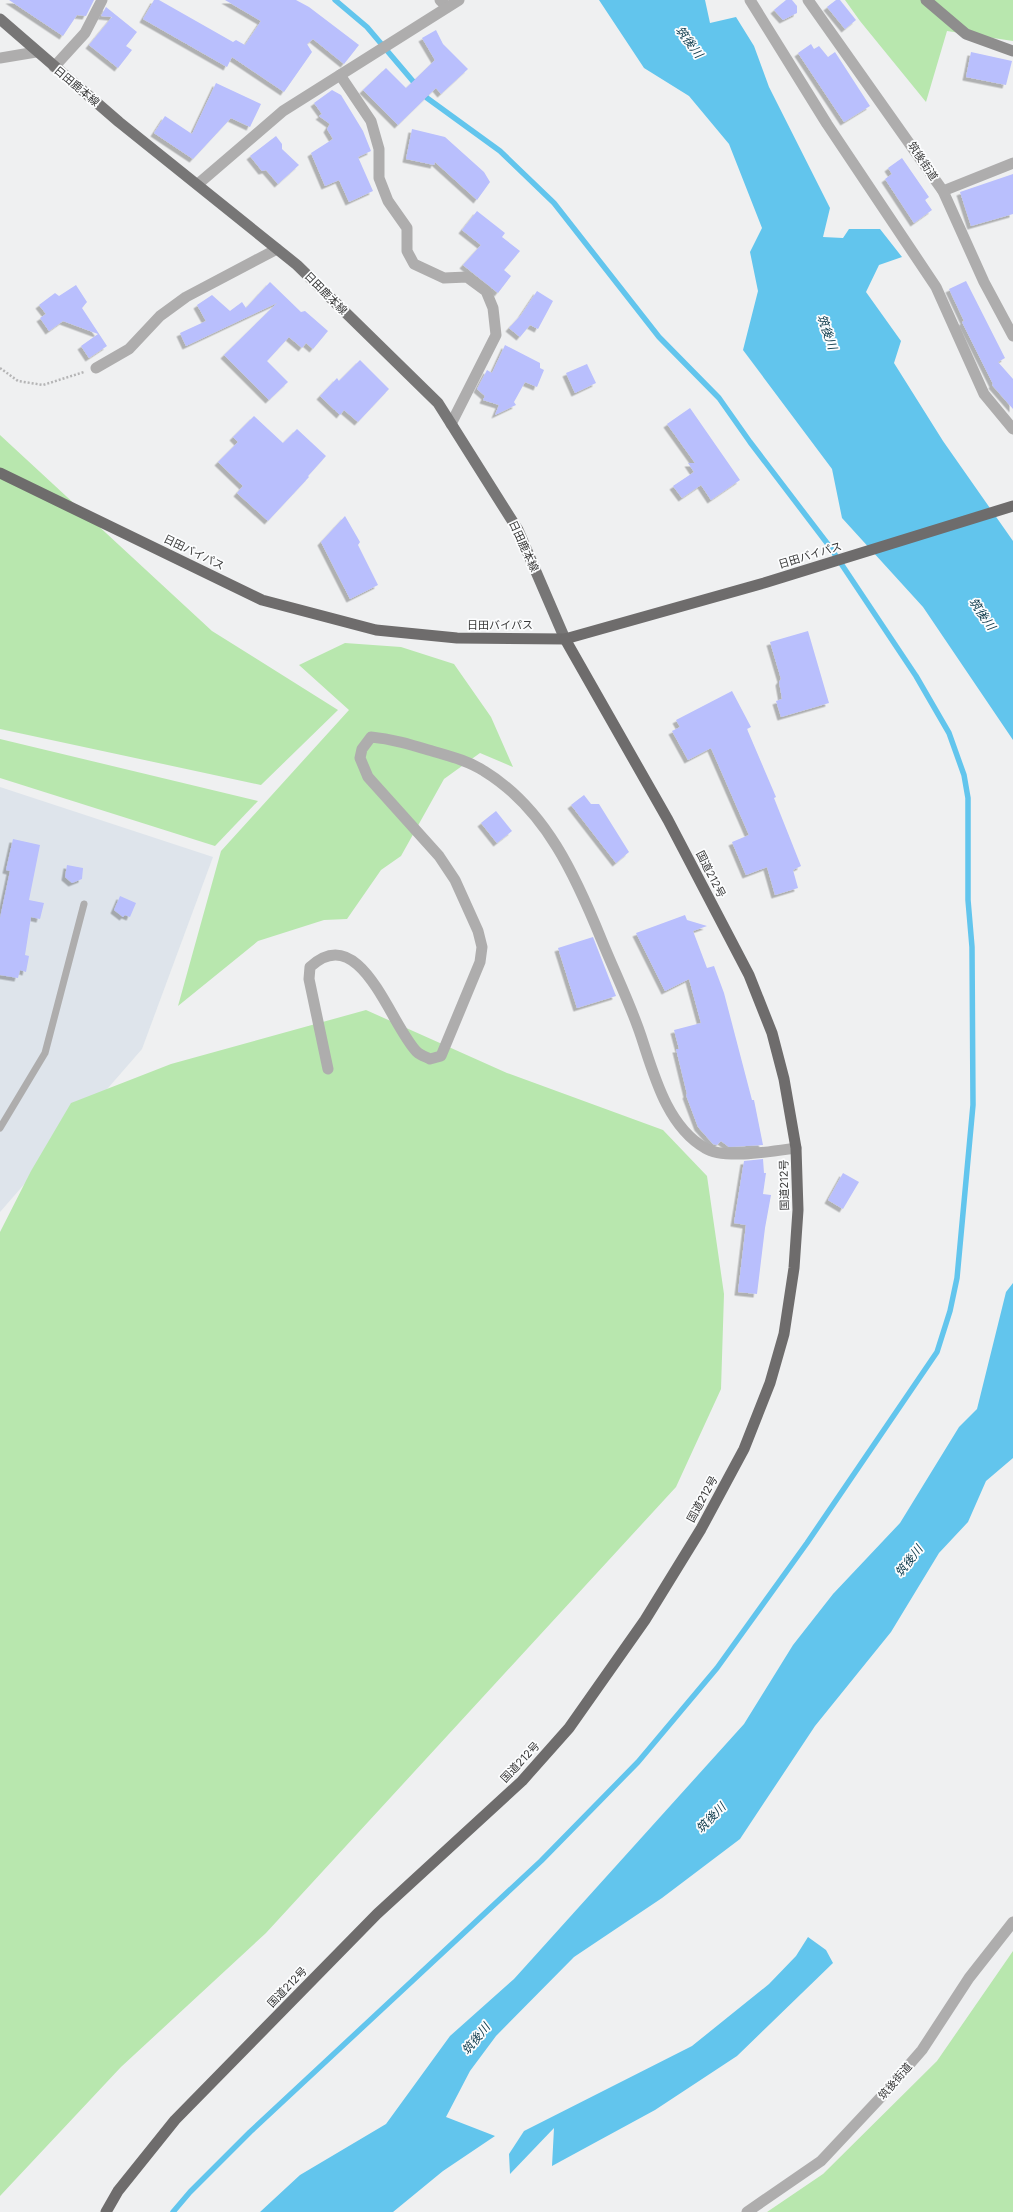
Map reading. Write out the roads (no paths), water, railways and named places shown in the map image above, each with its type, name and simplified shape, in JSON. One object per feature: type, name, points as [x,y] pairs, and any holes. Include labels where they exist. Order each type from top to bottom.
[{"type":"highway","name":"日田バイパス","points":[[0,473],[262,600],[376,630],[457,638],[565,639],[764,583],[1013,506]]},
{"type":"highway","name":"国道212号","points":[[106,2212],[118,2191],[175,2120],[377,1914],[522,1781],[569,1728],[645,1620],[701,1529],[744,1449],[770,1383],[784,1334],[794,1268],[798,1210],[796,1148],[784,1079],[772,1033],[749,975],[668,820],[565,639]]},
{"type":"main road","points":[[926,0],[966,34],[1013,51]]},
{"type":"main road","name":"日田鹿本線","points":[[0,19],[54,67],[297,265],[438,403],[518,530],[565,639]]},
{"type":"street","points":[[54,67],[85,33],[102,0]]},
{"type":"street","points":[[198,184],[283,111],[340,75],[443,4],[459,0]]},
{"type":"street","points":[[750,0],[827,124],[936,287],[984,394],[1013,429]]},
{"type":"street","name":"筑後街道","points":[[808,0],[914,146],[943,191],[984,282],[1013,336]]},
{"type":"street","points":[[0,58],[36,52]]},
{"type":"street","points":[[340,75],[371,121],[379,149],[379,178],[388,201],[407,228],[407,251],[414,264],[444,278],[467,277],[486,291],[493,308],[496,335],[451,424]]},
{"type":"street","points":[[943,191],[1013,163]]},
{"type":"street","points":[[96,368],[129,349],[160,316],[186,297],[277,249]]},
{"type":"street","points":[[328,1069],[309,979],[310,967],[319,958],[330,954],[353,959],[388,1003],[399,1028],[418,1053],[430,1059],[441,1056],[480,962],[482,947],[478,931],[455,880],[439,856],[368,777],[360,758],[362,749],[371,737],[391,738],[450,757],[483,770],[509,788],[539,819],[582,892],[628,999],[659,1087],[683,1130],[706,1149],[732,1155],[796,1148]]},
{"type":"street","name":"筑後街道","points":[[747,2212],[821,2161],[881,2097],[922,2050],[969,1978],[1013,1922]]},
{"type":"lane","points":[[0,1128],[45,1053],[84,904]]},
{"type":"water","name":"筑後川","points":[[599,0],[705,0],[710,23],[736,17],[754,46],[769,87],[830,208],[823,237],[843,238],[849,229],[880,229],[902,257],[879,265],[866,292],[901,341],[894,363],[943,441],[1013,541],[1013,740],[923,607],[842,518],[832,469],[743,350],[758,291],[750,252],[762,228],[729,144],[689,96],[644,68]]},
{"type":"water","name":"筑後川","points":[[1013,1283],[1013,1458],[986,1481],[968,1522],[939,1553],[891,1632],[815,1726],[740,1839],[662,1898],[574,1957],[496,2036],[470,2071],[446,2117],[495,2136],[443,2171],[393,2212],[260,2212],[300,2175],[386,2124],[450,2036],[514,1979],[744,1724],[793,1645],[833,1594],[900,1523],[959,1427],[977,1409],[1006,1292]]},
{"type":"water","points":[[808,1937],[826,1950],[833,1963],[737,2056],[655,2110],[552,2166],[554,2128],[510,2174],[509,2154],[524,2131],[692,2046],[769,1984],[796,1956]]},
{"type":"waterway","points":[[335,0],[367,27],[417,86]]},
{"type":"waterway","points":[[173,2212],[190,2192],[250,2132],[541,1861],[638,1762],[717,1668],[807,1543],[937,1352],[950,1311],[957,1278],[973,1105],[972,947],[968,900],[968,798],[964,775],[949,733],[916,676],[830,547],[750,442],[719,398],[659,337],[554,203],[500,151],[427,98],[422,92]]}]
